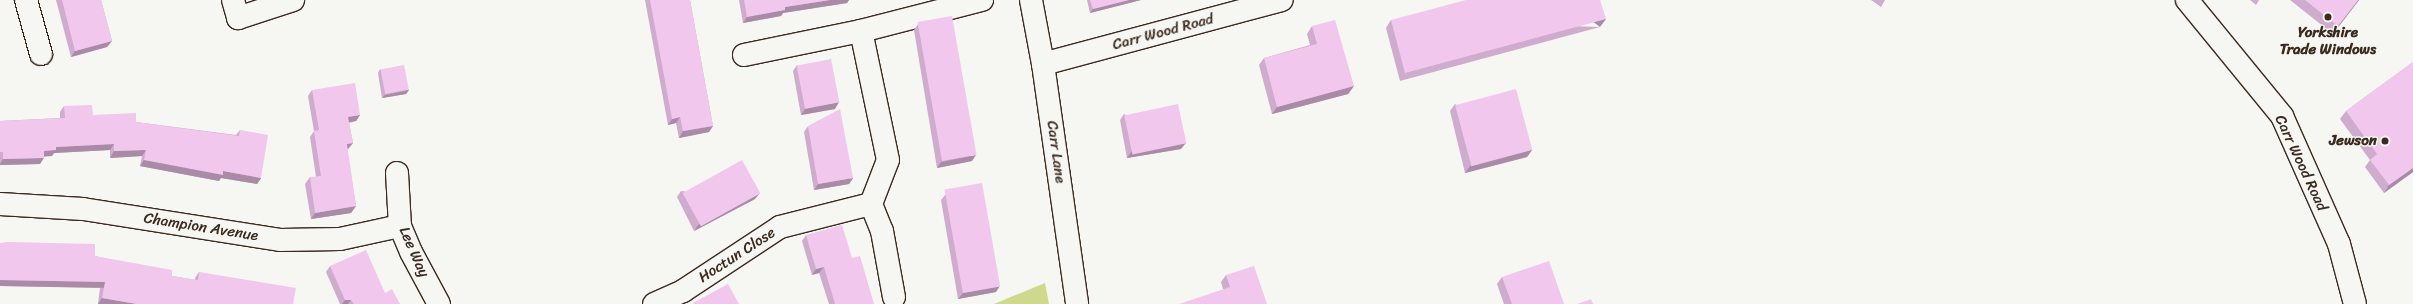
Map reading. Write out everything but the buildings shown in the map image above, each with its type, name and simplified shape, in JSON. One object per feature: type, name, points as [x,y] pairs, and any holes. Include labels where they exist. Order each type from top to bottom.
[{"type":"street","points":[[26,0],[41,54]]},
{"type":"street","points":[[235,9],[293,0]]},
{"type":"street","points":[[744,55],[861,31],[982,0]]},
{"type":"street","name":"Carr Lane","points":[[1031,0],[1043,64],[1077,304]]},
{"type":"street","name":"Carr Wood Road","points":[[1043,64],[1282,0]]},
{"type":"street","name":"Carr Wood Road","points":[[2187,0],[2282,116],[2339,244],[2355,304]]},
{"type":"street","points":[[861,31],[888,160],[870,204],[882,231],[894,297]]},
{"type":"street","name":"Lee Way","points":[[397,173],[400,226],[411,252],[439,304]]},
{"type":"street","name":"Champion Avenue","points":[[0,204],[83,208],[280,240],[340,239],[400,226]]},
{"type":"street","name":"Hoctun Close","points":[[654,304],[683,291],[780,227],[870,204]]},
{"type":"green space","points":[[1045,283],[1049,304],[994,304]]},
{"type":"place","name":"Yorkshire Trade Windows","points":[[2328,17]]},
{"type":"place","name":"Jewson","points":[[2385,141]]}]
